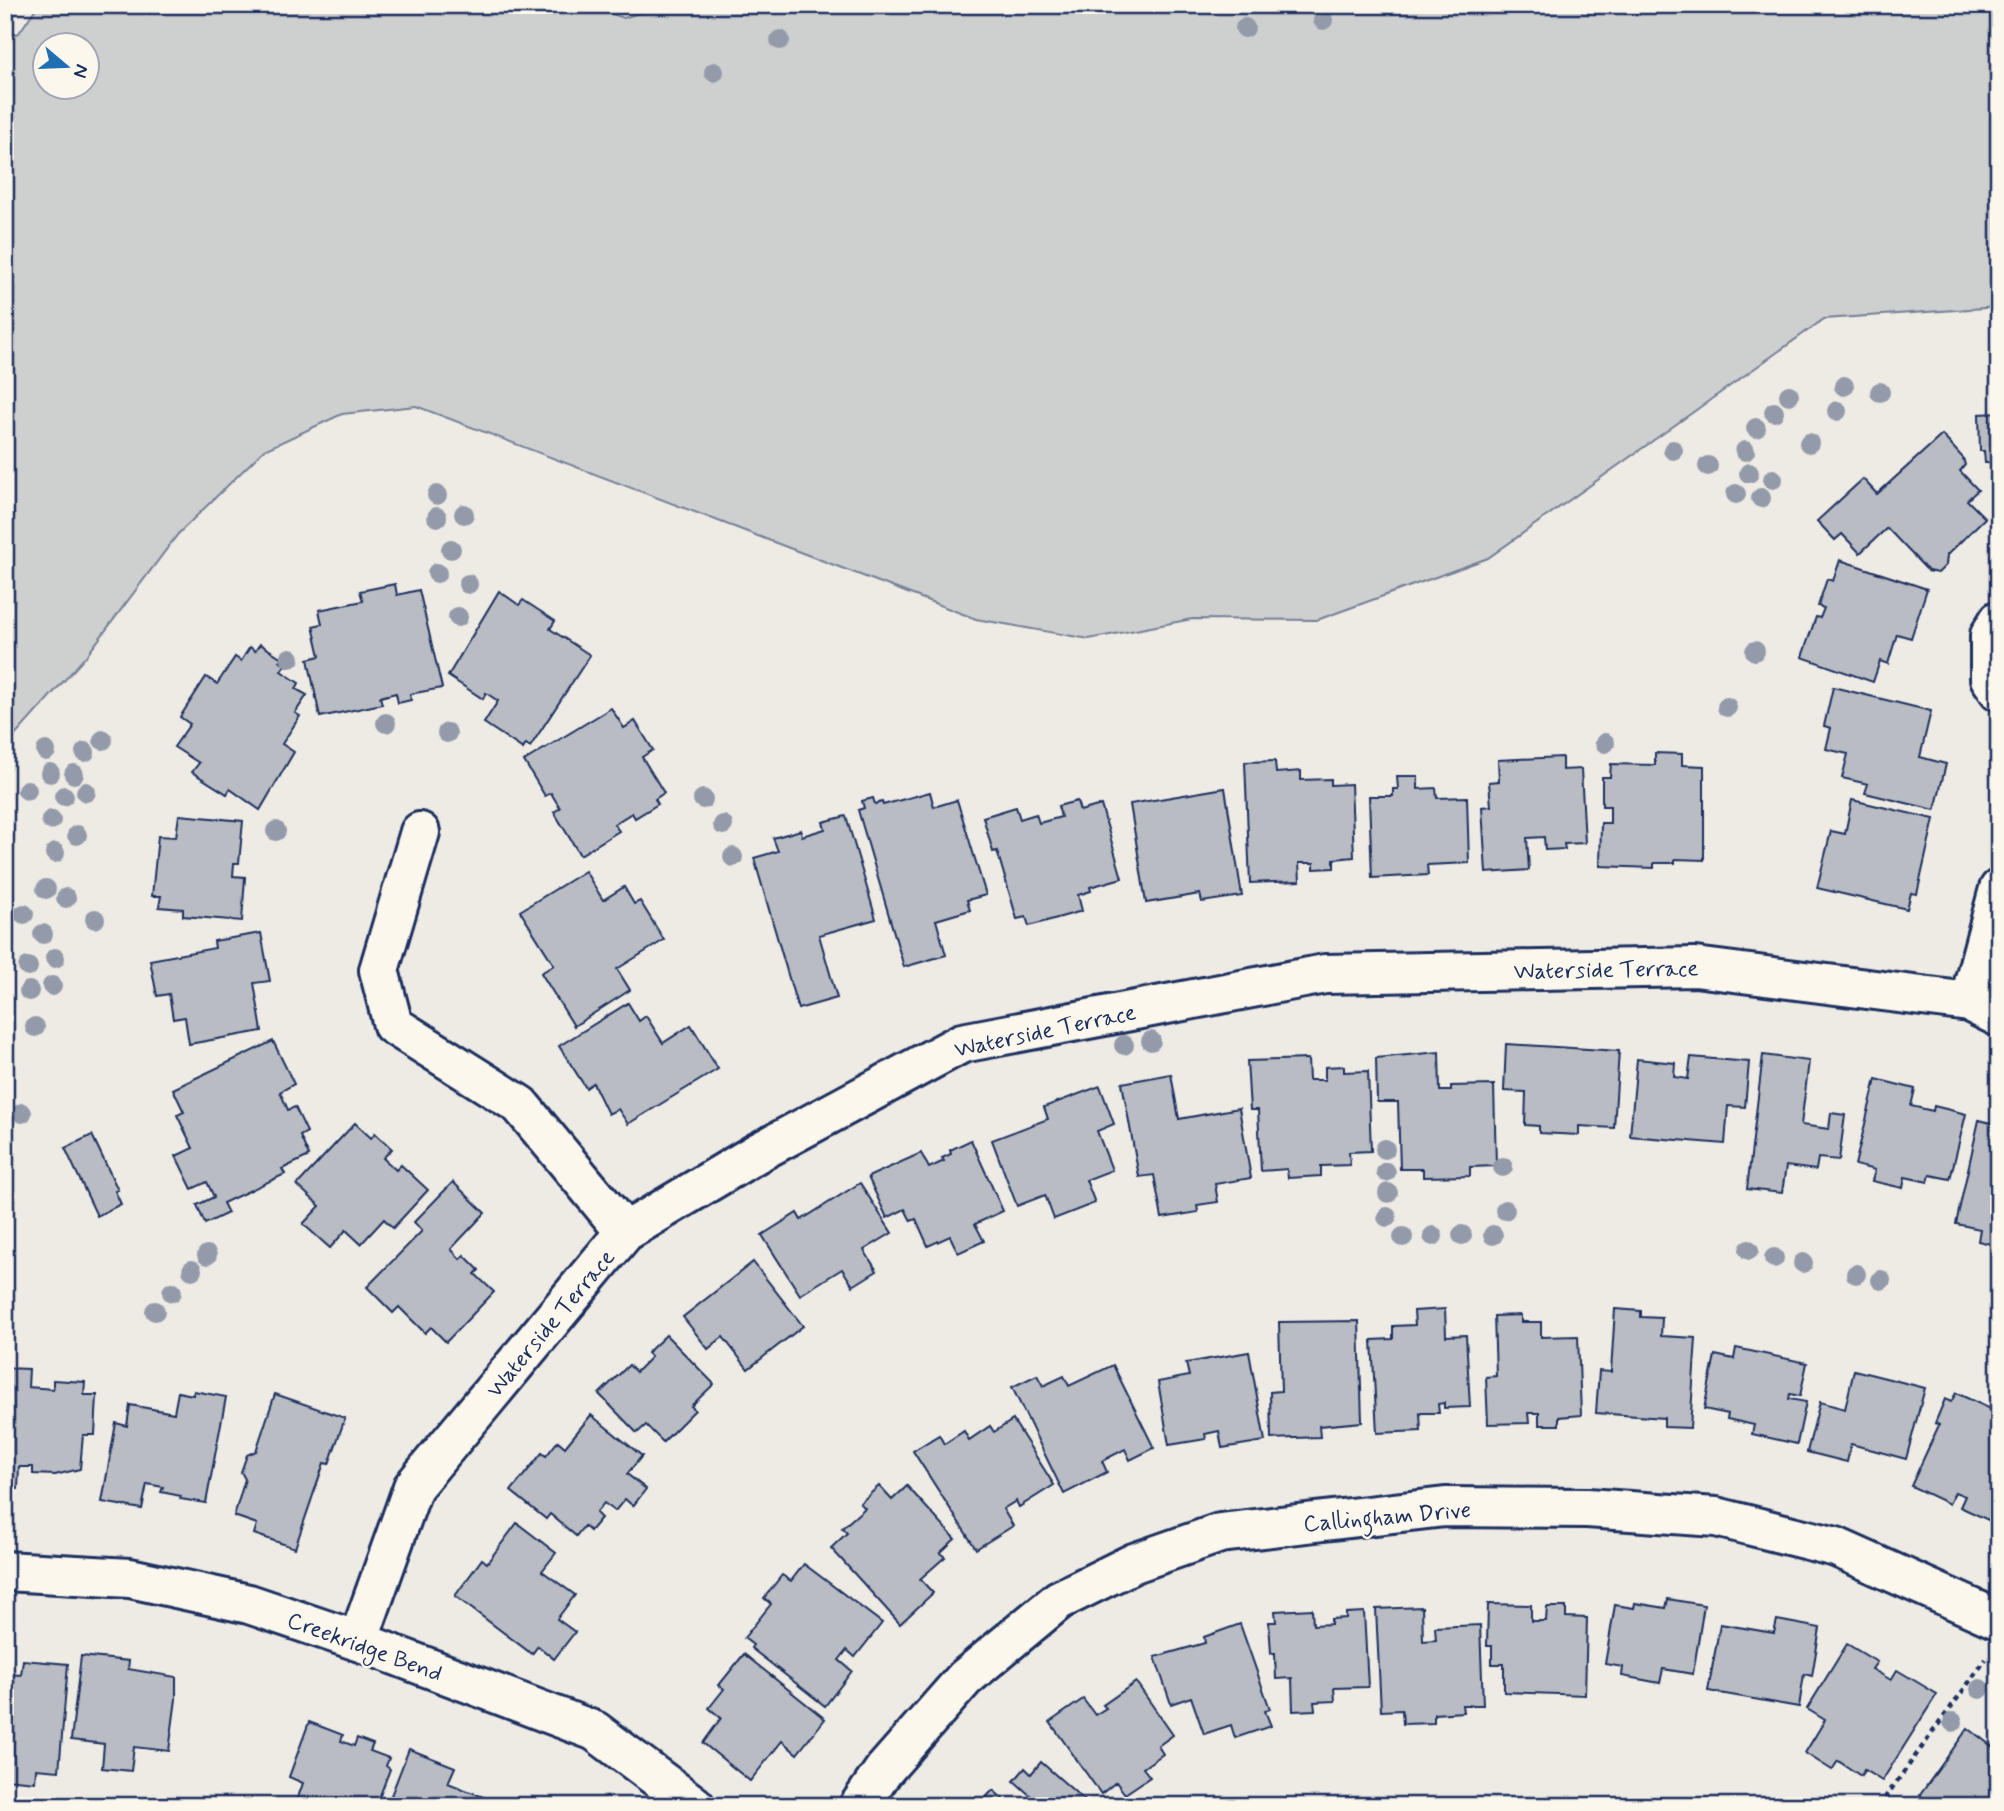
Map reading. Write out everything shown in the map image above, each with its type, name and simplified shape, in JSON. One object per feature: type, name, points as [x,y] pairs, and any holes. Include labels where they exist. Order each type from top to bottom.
[{"type":"street","points":[[1999,620],[1990,635],[1990,678],[1999,691]]},
{"type":"street","points":[[420,832],[379,970],[393,1025],[520,1105],[625,1232]]},
{"type":"street","points":[[1984,1010],[1999,889]]},
{"type":"street","name":"Waterside Terrace","points":[[358,1641],[413,1487],[625,1232],[757,1153],[962,1043],[1325,974],[1695,967],[1984,1010]]},
{"type":"street","name":"Callingham Drive","points":[[859,1806],[884,1770],[965,1678],[1059,1600],[1134,1563],[1220,1533],[1445,1507],[1587,1507],[1716,1517],[1836,1548],[1999,1620]]},
{"type":"street","name":"Creekridge Bend","points":[[5,1571],[130,1578],[249,1604],[358,1641],[595,1731],[695,1806]]},
{"type":"path","points":[[1879,1806],[1986,1660]]},
{"type":"shaded area","points":[[38,5],[586,5],[624,18],[662,5],[1999,5],[1999,307],[1824,319],[1488,558],[1317,620],[1192,619],[1089,639],[976,619],[416,406],[342,414],[264,450],[178,534],[87,655],[5,747],[5,39],[19,33]]},
{"type":"building","points":[[1999,413],[1999,487],[1994,487],[1993,463],[1985,463],[1984,451],[1980,451],[1979,414]]},
{"type":"building","points":[[1942,435],[1963,458],[1965,465],[1960,471],[1978,490],[1967,500],[1985,518],[1947,555],[1946,565],[1938,573],[1928,571],[1887,528],[1860,553],[1842,534],[1835,540],[1817,521],[1863,479],[1877,494]]},
{"type":"building","points":[[1840,560],[1927,589],[1911,638],[1897,634],[1888,664],[1880,661],[1873,682],[1802,657],[1816,617],[1820,618],[1824,608],[1818,606],[1827,579],[1833,581]]},
{"type":"building","points":[[395,584],[397,595],[419,590],[442,688],[410,694],[411,700],[398,703],[396,693],[380,697],[382,704],[320,717],[308,659],[320,656],[313,626],[322,624],[319,610],[363,601],[360,591]]},
{"type":"building","points":[[499,591],[519,605],[523,600],[555,621],[550,629],[590,655],[530,747],[526,744],[523,749],[484,723],[498,701],[486,693],[483,699],[448,676]]},
{"type":"building","points":[[260,644],[282,658],[279,661],[285,665],[281,671],[299,683],[296,689],[307,695],[295,713],[300,716],[282,744],[294,752],[260,810],[230,789],[227,794],[192,772],[199,763],[174,747],[190,724],[180,717],[206,677],[217,684],[235,657],[241,661],[250,647],[255,651]]},
{"type":"building","points":[[1833,687],[1931,711],[1920,757],[1946,764],[1935,810],[1865,793],[1868,784],[1842,778],[1848,754],[1826,749],[1831,728],[1824,726]]},
{"type":"building","points":[[611,708],[624,728],[635,721],[653,750],[642,757],[664,793],[655,799],[658,804],[635,818],[632,813],[614,824],[619,831],[580,855],[554,812],[560,808],[551,793],[545,796],[524,761]]},
{"type":"building","points":[[1655,753],[1682,754],[1682,765],[1704,766],[1704,860],[1675,859],[1675,863],[1654,863],[1654,868],[1600,866],[1601,823],[1610,823],[1610,806],[1602,806],[1602,777],[1610,777],[1611,764],[1655,765]]},
{"type":"building","points":[[1562,757],[1562,770],[1581,769],[1585,843],[1564,844],[1565,849],[1545,850],[1544,837],[1527,838],[1529,870],[1486,873],[1482,807],[1491,806],[1489,782],[1499,781],[1498,760]]},
{"type":"building","points":[[1275,761],[1276,773],[1301,771],[1301,780],[1331,779],[1331,785],[1351,784],[1354,857],[1334,859],[1334,868],[1314,869],[1314,863],[1299,863],[1300,881],[1250,883],[1245,762]]},
{"type":"building","points":[[1397,776],[1418,776],[1418,789],[1436,788],[1437,798],[1467,797],[1469,863],[1427,865],[1428,875],[1372,878],[1369,796],[1393,796],[1393,789],[1398,789]]},
{"type":"building","points":[[1225,788],[1242,896],[1202,902],[1200,894],[1146,903],[1130,804]]},
{"type":"building","points":[[930,792],[934,807],[957,800],[986,895],[967,900],[970,910],[936,920],[946,955],[904,967],[858,810],[864,808],[862,801],[873,798],[875,804],[882,802],[883,805]]},
{"type":"building","points":[[1852,800],[1934,819],[1917,894],[1911,893],[1907,909],[1817,888],[1831,831],[1845,834]]},
{"type":"building","points":[[1077,801],[1080,811],[1101,805],[1122,878],[1090,887],[1091,891],[1078,895],[1082,911],[1029,926],[1026,917],[1017,919],[997,851],[993,852],[983,817],[1016,807],[1020,819],[1036,814],[1039,823],[1061,817],[1058,806]]},
{"type":"building","points":[[179,815],[243,821],[239,863],[234,863],[233,876],[245,877],[242,921],[183,916],[183,909],[159,907],[161,896],[152,896],[158,836],[176,837]]},
{"type":"building","points":[[846,816],[876,919],[819,935],[837,998],[798,1009],[754,858],[778,851],[773,838],[801,830],[802,836],[825,829],[823,822]]},
{"type":"building","points":[[585,871],[603,900],[624,887],[634,904],[640,901],[664,940],[617,969],[630,990],[574,1026],[541,973],[554,965],[520,911]]},
{"type":"building","points":[[261,933],[270,981],[254,983],[262,1031],[189,1044],[185,1017],[173,1019],[169,994],[157,996],[150,960],[215,948],[214,941]]},
{"type":"building","points":[[628,1003],[639,1021],[646,1016],[663,1043],[691,1025],[718,1069],[628,1124],[618,1109],[608,1114],[593,1083],[586,1088],[559,1046]]},
{"type":"building","points":[[273,1041],[294,1084],[280,1092],[288,1110],[295,1107],[307,1132],[300,1136],[309,1156],[282,1169],[285,1174],[223,1203],[228,1213],[205,1224],[197,1205],[214,1197],[207,1182],[192,1189],[176,1156],[193,1148],[177,1115],[184,1112],[173,1089]]},
{"type":"building","points":[[1506,1044],[1619,1051],[1614,1128],[1579,1126],[1579,1135],[1539,1133],[1539,1126],[1525,1125],[1526,1092],[1504,1091]]},
{"type":"building","points":[[1439,1052],[1440,1091],[1451,1091],[1451,1086],[1494,1085],[1496,1166],[1470,1167],[1470,1176],[1423,1177],[1423,1169],[1400,1169],[1398,1102],[1377,1102],[1376,1058]]},
{"type":"building","points":[[1763,1055],[1809,1061],[1801,1125],[1829,1129],[1831,1113],[1845,1115],[1839,1160],[1818,1158],[1816,1170],[1786,1166],[1782,1193],[1747,1189]]},
{"type":"building","points":[[1691,1057],[1749,1062],[1745,1107],[1728,1106],[1725,1144],[1630,1136],[1637,1059],[1675,1063],[1674,1077],[1688,1079]]},
{"type":"building","points":[[1308,1059],[1309,1080],[1325,1080],[1325,1067],[1344,1066],[1344,1072],[1368,1071],[1371,1151],[1349,1152],[1350,1165],[1321,1166],[1321,1176],[1288,1178],[1287,1169],[1261,1171],[1258,1110],[1250,1110],[1247,1061]]},
{"type":"building","points":[[1171,1074],[1179,1119],[1239,1108],[1251,1178],[1215,1184],[1218,1202],[1197,1205],[1198,1212],[1162,1218],[1154,1175],[1139,1177],[1122,1083]]},
{"type":"building","points":[[1876,1079],[1915,1089],[1911,1106],[1933,1111],[1934,1106],[1966,1114],[1950,1179],[1930,1175],[1928,1182],[1905,1177],[1903,1188],[1872,1181],[1875,1170],[1855,1165]]},
{"type":"building","points":[[1100,1086],[1114,1124],[1097,1131],[1112,1170],[1086,1180],[1095,1203],[1054,1219],[1045,1195],[1017,1206],[992,1140],[1048,1119],[1044,1107]]},
{"type":"building","points":[[1979,1120],[1999,1125],[1999,1246],[1978,1241],[1980,1229],[1956,1224]]},
{"type":"building","points":[[355,1123],[371,1138],[375,1133],[392,1149],[383,1158],[396,1170],[401,1165],[428,1190],[393,1228],[384,1219],[361,1244],[346,1230],[330,1248],[303,1224],[320,1206],[297,1185]]},
{"type":"building","points":[[92,1135],[118,1190],[115,1191],[121,1204],[97,1216],[65,1148]]},
{"type":"building","points":[[971,1140],[1003,1211],[975,1224],[984,1241],[958,1253],[950,1236],[928,1246],[916,1219],[911,1221],[905,1209],[887,1218],[868,1177],[921,1153],[929,1168],[944,1161],[942,1158],[951,1154],[950,1150]]},
{"type":"building","points":[[453,1182],[485,1213],[451,1249],[460,1259],[464,1255],[479,1270],[475,1274],[494,1292],[446,1342],[431,1327],[425,1333],[399,1307],[393,1313],[367,1287],[422,1231],[414,1222]]},
{"type":"building","points":[[860,1183],[892,1233],[864,1250],[877,1271],[853,1286],[842,1269],[800,1295],[762,1235],[797,1213],[801,1220]]},
{"type":"building","points":[[753,1262],[803,1326],[748,1369],[723,1337],[708,1349],[683,1317]]},
{"type":"building","points":[[1445,1309],[1446,1336],[1466,1335],[1470,1407],[1444,1408],[1444,1403],[1438,1404],[1439,1413],[1420,1413],[1421,1431],[1377,1433],[1372,1340],[1393,1339],[1393,1326],[1415,1325],[1414,1311]]},
{"type":"building","points":[[1615,1309],[1641,1311],[1641,1317],[1662,1318],[1661,1336],[1696,1338],[1690,1428],[1664,1427],[1664,1418],[1596,1413],[1599,1371],[1611,1372]]},
{"type":"building","points":[[1521,1315],[1521,1322],[1541,1322],[1541,1337],[1578,1336],[1581,1415],[1559,1417],[1559,1425],[1539,1425],[1539,1413],[1528,1413],[1529,1423],[1488,1424],[1486,1377],[1496,1376],[1494,1316]]},
{"type":"building","points":[[1359,1321],[1362,1422],[1319,1426],[1320,1437],[1271,1439],[1270,1392],[1281,1391],[1279,1322]]},
{"type":"building","points":[[666,1335],[714,1384],[691,1406],[695,1410],[663,1442],[646,1425],[637,1433],[599,1394],[629,1365],[636,1372],[651,1357],[647,1353]]},
{"type":"building","points":[[1736,1348],[1807,1363],[1800,1396],[1790,1394],[1789,1399],[1806,1402],[1797,1444],[1752,1434],[1754,1425],[1727,1419],[1728,1414],[1704,1409],[1715,1355],[1734,1359]]},
{"type":"building","points":[[1249,1352],[1265,1441],[1222,1448],[1219,1431],[1205,1434],[1206,1439],[1169,1445],[1158,1382],[1189,1376],[1186,1363]]},
{"type":"building","points":[[1113,1365],[1154,1448],[1130,1460],[1125,1449],[1102,1461],[1107,1472],[1064,1494],[1012,1387],[1037,1375],[1043,1386],[1064,1376],[1069,1386]]},
{"type":"building","points":[[5,1368],[29,1369],[28,1387],[53,1389],[53,1380],[85,1382],[84,1395],[97,1395],[95,1435],[83,1435],[80,1469],[55,1475],[33,1474],[33,1467],[19,1467],[18,1489],[5,1489]]},
{"type":"building","points":[[1854,1370],[1925,1388],[1906,1459],[1851,1444],[1847,1462],[1807,1452],[1820,1402],[1845,1409]]},
{"type":"building","points":[[194,1391],[226,1397],[206,1503],[180,1499],[181,1496],[161,1492],[163,1487],[147,1484],[142,1509],[102,1502],[116,1423],[127,1426],[130,1405],[174,1413],[178,1392],[193,1395]]},
{"type":"building","points":[[1956,1393],[1995,1411],[1999,1403],[1999,1525],[1960,1507],[1965,1496],[1955,1492],[1949,1504],[1911,1486],[1939,1425],[1935,1423],[1945,1399],[1951,1402]]},
{"type":"building","points":[[275,1394],[345,1418],[329,1464],[324,1463],[295,1548],[254,1534],[257,1524],[234,1516],[245,1479],[241,1472],[247,1455],[256,1451]]},
{"type":"building","points":[[591,1415],[642,1456],[627,1474],[646,1489],[633,1506],[625,1499],[615,1511],[604,1503],[596,1513],[601,1518],[590,1531],[584,1526],[576,1536],[550,1514],[546,1519],[511,1491],[542,1453],[546,1456],[558,1441],[565,1447]]},
{"type":"building","points":[[1013,1420],[1054,1485],[1019,1507],[1016,1501],[1003,1509],[1013,1526],[976,1549],[913,1451],[939,1435],[944,1444],[964,1431],[969,1440],[990,1426],[994,1432]]},
{"type":"building","points":[[879,1486],[892,1500],[907,1486],[955,1539],[940,1553],[945,1557],[920,1579],[933,1593],[900,1624],[831,1548],[847,1533],[842,1528],[865,1508],[860,1503]]},
{"type":"building","points":[[517,1523],[556,1553],[542,1571],[575,1595],[557,1619],[575,1632],[554,1659],[538,1646],[532,1654],[455,1596],[482,1559],[487,1563]]},
{"type":"building","points":[[804,1564],[882,1623],[855,1657],[847,1650],[839,1660],[852,1671],[825,1706],[751,1648],[753,1645],[744,1638],[771,1604],[764,1598],[782,1575],[791,1581]]},
{"type":"building","points":[[1668,1599],[1704,1605],[1693,1674],[1663,1669],[1660,1683],[1622,1676],[1623,1667],[1605,1664],[1615,1605],[1634,1608],[1635,1603],[1666,1608]]},
{"type":"building","points":[[1488,1604],[1531,1605],[1531,1621],[1546,1621],[1547,1607],[1566,1607],[1566,1617],[1587,1618],[1585,1695],[1504,1692],[1504,1664],[1492,1664],[1492,1646],[1487,1646]]},
{"type":"building","points":[[1422,1607],[1423,1641],[1436,1640],[1435,1627],[1480,1625],[1483,1705],[1462,1705],[1463,1712],[1434,1714],[1434,1723],[1403,1724],[1402,1710],[1381,1711],[1376,1609]]},
{"type":"building","points":[[1312,1609],[1313,1625],[1331,1624],[1331,1619],[1346,1618],[1346,1613],[1364,1612],[1368,1687],[1334,1688],[1335,1701],[1314,1702],[1315,1710],[1293,1711],[1292,1678],[1276,1679],[1275,1653],[1271,1653],[1269,1622],[1276,1622],[1275,1611]]},
{"type":"building","points":[[1777,1620],[1820,1628],[1812,1676],[1804,1674],[1799,1707],[1708,1691],[1720,1624],[1774,1633]]},
{"type":"building","points":[[1240,1624],[1270,1709],[1265,1711],[1271,1726],[1235,1738],[1231,1725],[1204,1734],[1191,1697],[1171,1704],[1155,1657],[1205,1643],[1204,1637]]},
{"type":"building","points":[[1847,1644],[1877,1662],[1872,1669],[1891,1680],[1897,1670],[1937,1694],[1882,1781],[1864,1770],[1861,1776],[1838,1761],[1832,1770],[1805,1753],[1825,1720],[1807,1709]]},
{"type":"building","points":[[744,1654],[825,1719],[797,1754],[782,1741],[750,1781],[703,1743],[721,1718],[709,1708],[724,1689],[719,1685]]},
{"type":"building","points":[[81,1656],[129,1661],[128,1669],[176,1677],[169,1751],[134,1747],[131,1771],[102,1768],[104,1744],[71,1740]]},
{"type":"building","points":[[5,1658],[11,1659],[10,1674],[21,1675],[23,1660],[68,1664],[59,1771],[36,1769],[35,1782],[5,1779]]},
{"type":"building","points":[[1136,1682],[1173,1735],[1158,1746],[1163,1754],[1143,1768],[1150,1777],[1125,1794],[1116,1782],[1101,1794],[1050,1722],[1083,1699],[1095,1715],[1106,1708],[1103,1705]]},
{"type":"building","points":[[309,1722],[343,1735],[341,1741],[354,1746],[357,1738],[373,1744],[370,1751],[389,1758],[386,1766],[390,1769],[376,1806],[295,1806],[303,1783],[289,1777]]},
{"type":"building","points":[[1968,1728],[1998,1751],[1999,1749],[1999,1806],[1935,1806],[1920,1795]]},
{"type":"building","points":[[409,1749],[455,1767],[448,1783],[491,1800],[489,1806],[387,1806]]},
{"type":"building","points":[[1041,1762],[1091,1806],[1024,1806],[1032,1797],[1014,1781],[1025,1768],[1031,1774]]},
{"type":"building","points":[[993,1790],[1011,1806],[978,1806]]}]
